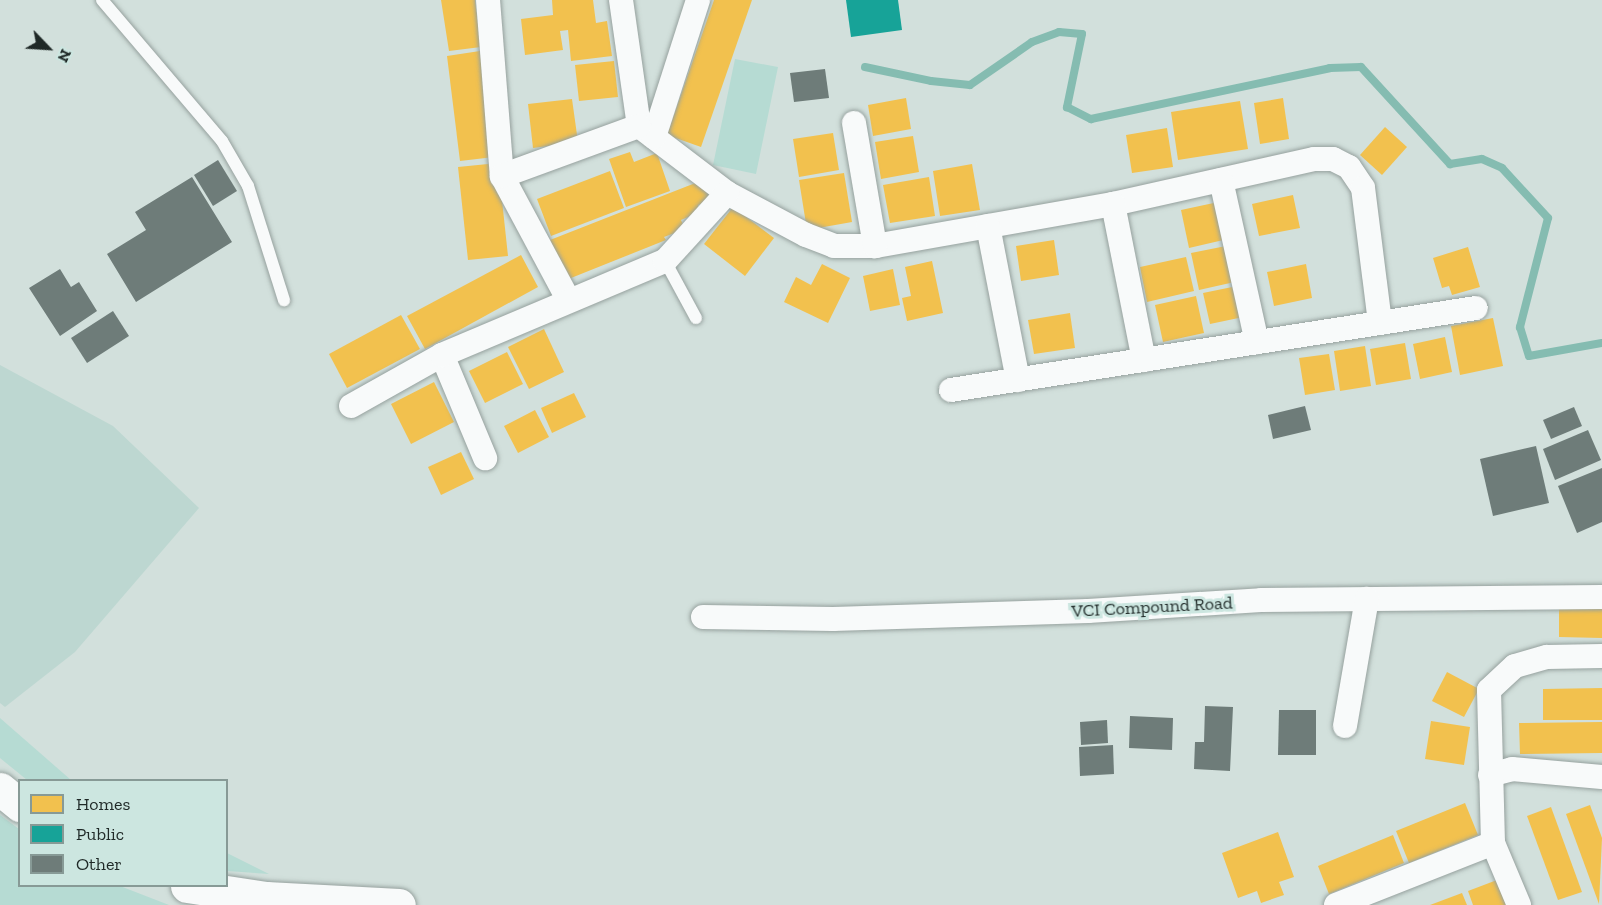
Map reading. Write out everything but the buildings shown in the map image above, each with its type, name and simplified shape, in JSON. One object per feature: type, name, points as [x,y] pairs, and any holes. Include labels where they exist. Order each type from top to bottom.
[{"type":"street","points":[[488,0],[502,176],[568,298]]},
{"type":"street","points":[[621,0],[646,131],[727,193],[834,246],[875,246],[1113,204],[1314,159],[1333,159],[1349,167],[1363,188],[1380,323]]},
{"type":"street","points":[[646,131],[698,0]]},
{"type":"street","points":[[854,123],[875,246]]},
{"type":"street","points":[[502,176],[646,131]]},
{"type":"street","points":[[1221,180],[1257,342]]},
{"type":"street","points":[[351,406],[442,355],[568,298],[665,261],[727,193]]},
{"type":"street","points":[[1113,204],[1144,360]]},
{"type":"street","points":[[988,226],[1018,380]]},
{"type":"street","points":[[951,390],[1476,308]]},
{"type":"street","points":[[442,355],[485,458]]},
{"type":"street","name":"VCI Compound Road","points":[[703,617],[844,619],[1367,599],[1602,597]]},
{"type":"street","points":[[1345,726],[1367,599]]},
{"type":"street","points":[[1519,905],[1493,843],[1489,690],[1515,666],[1547,657],[1602,656]]},
{"type":"street","points":[[1490,775],[1512,769],[1602,777]]},
{"type":"street","points":[[0,789],[18,803]]},
{"type":"street","points":[[1336,905],[1493,843]]},
{"type":"street","points":[[199,887],[266,898],[399,905]]},
{"type":"lane","points":[[102,0],[222,141],[248,186],[284,300]]},
{"type":"lane","points":[[665,261],[696,318]]},
{"type":"shaded area","points":[[735,59],[778,67],[756,174],[713,165]]},
{"type":"shaded area","points":[[0,365],[113,426],[199,508],[75,652],[5,707],[0,703]]},
{"type":"shaded area","points":[[0,718],[70,779],[26,779],[0,758]]},
{"type":"shaded area","points":[[0,815],[18,828],[18,887],[123,887],[169,905],[0,905]]},
{"type":"shaded area","points":[[228,854],[269,874],[228,871]]},
{"type":"waterway","points":[[865,67],[931,81],[970,85],[1032,42],[1059,32],[1082,34],[1067,107],[1091,119],[1330,68],[1361,67],[1450,164],[1482,159],[1502,168],[1548,218],[1520,327],[1529,356],[1602,343]]}]
